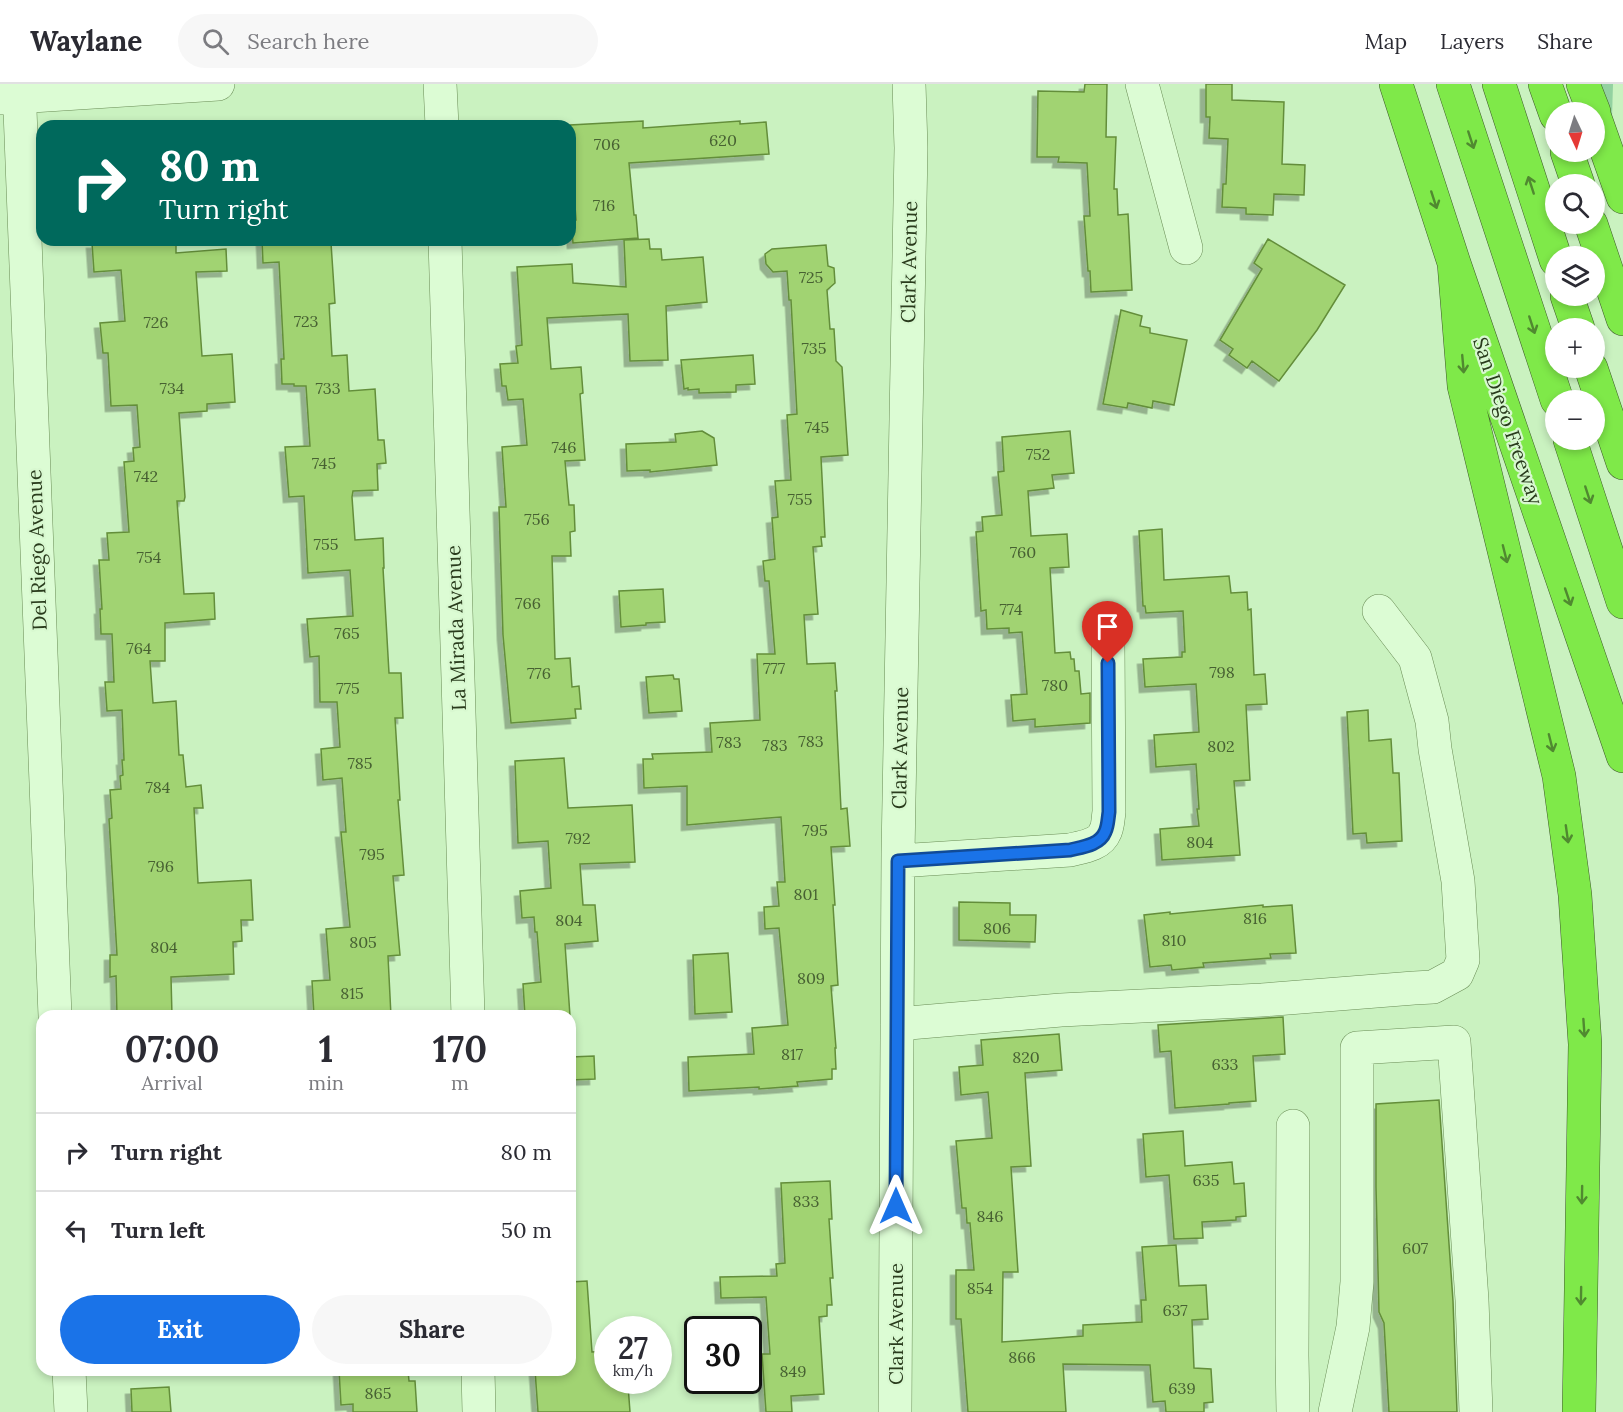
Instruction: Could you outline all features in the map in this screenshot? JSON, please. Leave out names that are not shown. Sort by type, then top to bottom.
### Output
[{"type":"highway","name":"San Diego Freeway","points":[[1396,84],[1454,263],[1623,756]]},
{"type":"highway","points":[[1453,84],[1554,390]]},
{"type":"highway","points":[[1499,84],[1551,246]]},
{"type":"highway","points":[[1545,84],[1551,102]]},
{"type":"highway","points":[[1583,84],[1590,102]]},
{"type":"highway","points":[[1605,145],[1623,197]]},
{"type":"highway","points":[[1594,234],[1623,319]]},
{"type":"highway","points":[[1454,263],[1464,386],[1559,776],[1575,895],[1585,1044],[1579,1412]]},
{"type":"highway","points":[[1594,378],[1623,463]]},
{"type":"highway","points":[[1573,450],[1623,602]]},
{"type":"street","points":[[13,93],[218,84]]},
{"type":"street","points":[[440,84],[442,120]]},
{"type":"street","name":"Clark Avenue","points":[[895,1412],[898,861],[911,148],[909,84]]},
{"type":"street","points":[[1142,84],[1186,248]]},
{"type":"street","name":"Del Riego Avenue","points":[[13,93],[56,1010]]},
{"type":"street","name":"La Mirada Avenue","points":[[445,246],[468,1010]]},
{"type":"street","points":[[897,1024],[1061,1010],[1262,1000],[1433,987],[1457,975],[1463,960],[1458,880],[1432,721],[1415,658],[1378,610]]},
{"type":"street","points":[[898,861],[1070,850],[1101,839],[1105,832],[1109,812],[1108,642]]},
{"type":"street","points":[[1335,1412],[1353,1327],[1357,1282],[1357,1048],[1454,1042],[1472,1300],[1476,1412]]},
{"type":"street","points":[[1293,1126],[1293,1412]]},
{"type":"street","points":[[69,1376],[71,1412]]},
{"type":"street","points":[[478,1376],[479,1412]]},
{"type":"green space","points":[[1600,84],[1613,84],[1612,118]]},
{"type":"building","points":[[1085,84],[1107,84],[1106,137],[1116,137],[1114,189],[1117,189],[1118,215],[1128,214],[1132,290],[1091,292],[1084,216],[1090,216],[1087,163],[1058,162],[1059,157],[1037,157],[1038,91],[1084,92]]},
{"type":"building","points":[[1206,84],[1232,84],[1232,100],[1284,102],[1282,164],[1305,165],[1304,195],[1274,194],[1273,215],[1246,214],[1246,208],[1222,207],[1223,184],[1226,184],[1228,139],[1209,138],[1210,117],[1206,117]]},
{"type":"building","points":[[643,121],[643,128],[740,121],[740,124],[766,122],[769,154],[629,163],[638,238],[576,243],[576,125]]},
{"type":"building","points":[[649,239],[650,249],[661,249],[662,260],[703,257],[707,302],[666,306],[668,360],[630,361],[628,314],[547,318],[551,369],[581,367],[583,393],[580,394],[585,460],[565,461],[569,505],[574,505],[575,531],[570,532],[571,556],[552,556],[555,659],[570,658],[572,687],[579,686],[581,709],[575,709],[576,718],[511,723],[503,635],[499,507],[506,507],[502,447],[527,445],[523,399],[508,400],[506,386],[502,386],[500,364],[518,363],[516,346],[522,345],[517,267],[572,264],[573,283],[626,287],[624,240]]},
{"type":"building","points":[[1268,239],[1345,285],[1317,330],[1279,381],[1252,361],[1247,368],[1229,355],[1233,349],[1220,340],[1262,269],[1254,263]]},
{"type":"building","points":[[826,245],[828,266],[834,268],[835,283],[827,290],[830,329],[834,329],[836,361],[842,367],[848,455],[821,457],[825,537],[821,537],[822,546],[813,547],[818,614],[804,615],[807,664],[835,663],[841,809],[847,808],[850,846],[831,847],[838,985],[831,986],[836,1069],[832,1069],[832,1079],[797,1082],[798,1086],[689,1091],[688,1057],[754,1054],[752,1028],[788,1025],[779,928],[765,929],[764,907],[779,906],[777,882],[785,882],[781,817],[687,825],[687,786],[644,788],[643,759],[653,759],[652,754],[712,752],[710,723],[760,720],[757,654],[775,654],[769,581],[765,581],[763,561],[775,559],[772,518],[778,517],[775,481],[791,480],[787,415],[797,414],[791,300],[789,300],[787,271],[773,272],[766,264],[765,254],[772,249]]},
{"type":"building","points":[[92,246],[176,246],[176,253],[226,249],[227,271],[196,272],[202,356],[232,354],[235,402],[207,404],[207,411],[179,413],[185,497],[184,501],[177,501],[184,594],[214,593],[215,619],[165,623],[165,661],[150,661],[153,703],[176,701],[179,755],[183,755],[186,787],[201,785],[203,808],[194,808],[198,883],[251,880],[253,920],[241,920],[242,941],[233,942],[234,974],[171,977],[172,1010],[117,1010],[116,976],[110,977],[110,955],[117,955],[109,819],[112,818],[110,790],[121,789],[120,776],[123,775],[122,760],[124,760],[122,710],[107,711],[105,682],[114,682],[112,634],[101,634],[99,560],[109,560],[107,533],[129,532],[124,462],[134,461],[133,448],[140,447],[137,405],[111,406],[108,353],[103,353],[100,323],[125,321],[121,270],[94,272]]},
{"type":"building","points":[[262,246],[331,246],[335,303],[329,304],[332,356],[347,355],[349,391],[375,389],[378,440],[384,440],[386,463],[377,464],[378,490],[353,491],[352,497],[355,540],[383,538],[389,673],[401,673],[403,718],[395,718],[404,875],[393,876],[400,955],[388,956],[391,1010],[314,1010],[312,981],[330,980],[326,929],[350,927],[341,832],[346,832],[342,778],[323,780],[321,749],[340,747],[337,702],[320,702],[319,656],[310,657],[307,619],[353,616],[350,570],[308,573],[304,496],[289,497],[285,447],[310,446],[306,386],[282,384],[281,359],[284,359],[279,262],[263,263]]},
{"type":"building","points":[[1121,310],[1142,316],[1140,326],[1150,328],[1150,333],[1187,340],[1174,405],[1153,401],[1152,408],[1128,403],[1127,408],[1103,404]]},
{"type":"building","points":[[753,355],[755,384],[736,385],[736,392],[699,393],[699,389],[684,389],[681,360]]},
{"type":"building","points":[[702,431],[714,438],[717,465],[650,472],[650,470],[627,471],[626,444],[676,442],[675,434]]},
{"type":"building","points":[[1070,431],[1074,473],[1052,475],[1054,488],[1028,491],[1031,536],[1067,534],[1069,567],[1050,568],[1055,653],[1070,652],[1071,659],[1074,659],[1075,671],[1079,671],[1081,694],[1090,693],[1090,723],[1035,727],[1035,719],[1013,721],[1011,695],[1027,694],[1022,632],[1009,633],[1009,628],[987,629],[986,610],[981,611],[976,532],[983,531],[982,517],[1002,515],[998,472],[1004,471],[1002,437]]},
{"type":"building","points":[[1162,529],[1164,580],[1229,576],[1231,593],[1247,592],[1248,610],[1251,609],[1254,675],[1265,674],[1267,704],[1246,705],[1250,780],[1234,781],[1240,855],[1162,860],[1160,829],[1199,826],[1197,809],[1199,809],[1196,764],[1156,767],[1154,735],[1199,732],[1196,684],[1145,687],[1143,659],[1182,657],[1182,652],[1185,652],[1183,611],[1146,613],[1145,606],[1143,606],[1139,531]]},
{"type":"building","points":[[663,589],[665,622],[621,627],[619,591]]},
{"type":"building","points":[[673,675],[674,679],[679,679],[682,711],[649,713],[646,677]]},
{"type":"building","points":[[1368,710],[1369,741],[1391,739],[1393,773],[1399,773],[1402,841],[1367,843],[1366,833],[1353,834],[1347,712]]},
{"type":"building","points":[[564,758],[568,808],[632,805],[635,862],[580,864],[583,905],[595,905],[598,941],[565,944],[570,1010],[525,1010],[523,984],[541,982],[534,917],[522,918],[520,891],[551,888],[548,841],[518,843],[515,761]]},
{"type":"building","points":[[959,902],[1010,903],[1010,915],[1036,915],[1035,942],[959,940]]},
{"type":"building","points":[[1263,905],[1263,907],[1292,905],[1296,953],[1270,954],[1271,958],[1203,963],[1204,967],[1172,970],[1171,965],[1150,967],[1144,915]]},
{"type":"building","points":[[728,953],[732,1012],[695,1014],[693,955]]},
{"type":"building","points":[[1283,1017],[1285,1054],[1253,1056],[1256,1101],[1175,1108],[1171,1051],[1160,1052],[1158,1025]]},
{"type":"building","points":[[1059,1034],[1062,1070],[1025,1073],[1031,1166],[1011,1167],[1018,1272],[1003,1272],[1002,1342],[1083,1336],[1083,1325],[1142,1322],[1141,1300],[1146,1300],[1142,1247],[1176,1245],[1179,1286],[1206,1285],[1208,1319],[1192,1320],[1194,1368],[1211,1369],[1213,1402],[1204,1403],[1204,1412],[1166,1412],[1165,1401],[1153,1402],[1150,1365],[1063,1364],[1066,1412],[968,1412],[961,1319],[956,1319],[956,1270],[974,1270],[970,1223],[967,1223],[966,1208],[962,1208],[956,1141],[992,1138],[988,1092],[961,1095],[959,1067],[983,1065],[981,1040]]},
{"type":"building","points":[[594,1056],[595,1079],[576,1080],[576,1057]]},
{"type":"building","points":[[1439,1100],[1453,1301],[1457,1412],[1389,1412],[1384,1323],[1379,1312],[1376,1104]]},
{"type":"building","points":[[1183,1131],[1185,1166],[1232,1162],[1234,1184],[1244,1183],[1246,1216],[1236,1217],[1236,1220],[1202,1222],[1203,1238],[1174,1239],[1169,1175],[1146,1177],[1143,1134]]},
{"type":"building","points":[[830,1181],[832,1305],[827,1305],[827,1316],[819,1317],[824,1394],[791,1396],[792,1412],[766,1412],[762,1354],[770,1354],[766,1297],[721,1298],[720,1277],[777,1276],[776,1264],[785,1263],[781,1183]]},
{"type":"building","points":[[587,1281],[592,1352],[594,1352],[594,1394],[629,1394],[630,1412],[538,1412],[535,1376],[576,1376],[576,1282]]},
{"type":"building","points":[[339,1376],[409,1376],[409,1381],[415,1381],[417,1412],[353,1412],[353,1404],[341,1405]]},
{"type":"building","points":[[169,1387],[171,1412],[132,1412],[131,1389]]},
{"type":"route","points":[[896,1206],[898,861],[1070,850],[1101,839],[1105,832],[1109,812],[1108,663]]}]
